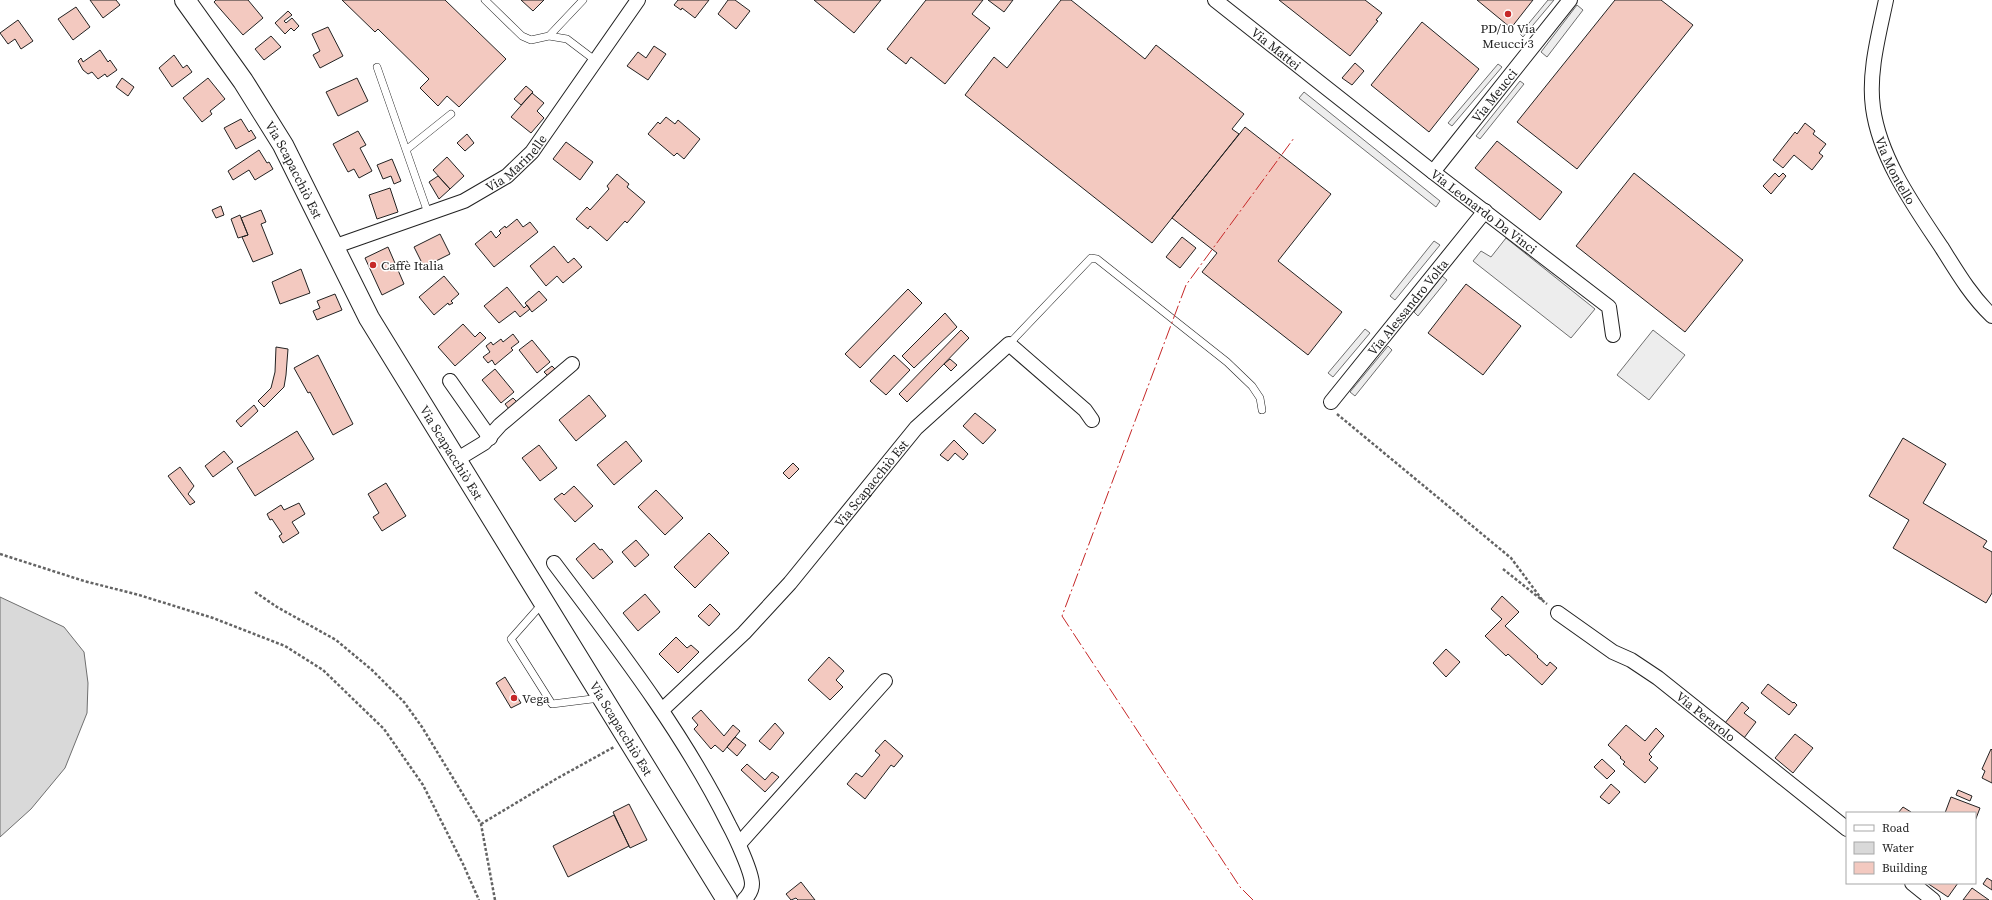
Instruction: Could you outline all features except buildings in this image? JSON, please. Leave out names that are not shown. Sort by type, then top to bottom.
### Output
[{"type":"main road","name":"Via Scapacchiò Est","points":[[185,0],[243,81],[283,145],[369,318],[727,900]]},
{"type":"street","name":"Via Marinelle","points":[[333,247],[464,200],[507,176],[532,152],[638,0]]},
{"type":"street","name":"Via Mattei","points":[[1215,0],[1338,97]]},
{"type":"street","name":"Via Meucci","points":[[1433,172],[1570,0]]},
{"type":"street","name":"Via Montello","points":[[1886,0],[1873,79],[1873,108],[1881,137],[1896,174],[1920,214],[1966,286],[1992,316]]},
{"type":"street","name":"Via Leonardo Da Vinci","points":[[1338,97],[1609,307],[1613,335]]},
{"type":"street","name":"Via Alessandro Volta","points":[[1330,402],[1485,211]]},
{"type":"street","points":[[1009,344],[1085,410],[1092,420]]},
{"type":"street","name":"Via Scapacchiò Est","points":[[662,710],[744,632],[790,583],[916,428],[1009,344]]},
{"type":"street","points":[[456,460],[490,438],[500,425],[572,364]]},
{"type":"street","points":[[450,381],[490,438]]},
{"type":"street","points":[[554,562],[662,710],[708,781],[739,844],[752,884],[750,893],[744,900]]},
{"type":"street","name":"Via Perarolo","points":[[1558,613],[1613,652],[1630,660],[1658,678],[1846,828]]},
{"type":"street","points":[[739,844],[884,681]]},
{"type":"street","points":[[1913,884],[1934,900]]},
{"type":"lane","points":[[485,0],[522,36],[531,40],[549,36],[567,40],[596,61]]},
{"type":"lane","points":[[549,36],[583,0]]},
{"type":"lane","points":[[377,67],[428,213]]},
{"type":"lane","points":[[406,150],[451,114]]},
{"type":"lane","points":[[1009,344],[1077,271],[1091,258],[1098,259],[1227,362],[1252,386],[1260,398],[1262,410]]},
{"type":"lane","points":[[543,602],[512,638],[552,704],[603,698]]},
{"type":"path","points":[[1330,402],[1334,412],[1511,558],[1543,601]]},
{"type":"path","points":[[0,554],[84,581],[139,595],[220,620],[285,646],[323,670],[384,729],[423,785],[463,864],[479,900]]},
{"type":"path","points":[[1503,569],[1558,613]]},
{"type":"path","points":[[254,592],[277,607],[336,640],[372,670],[404,702],[422,727],[481,824],[495,900]]},
{"type":"path","points":[[481,824],[556,779],[628,739]]},
{"type":"shaded area","points":[[1548,0],[1554,0],[1523,37],[1520,34]]},
{"type":"shaded area","points":[[1577,5],[1583,10],[1547,57],[1541,52]]},
{"type":"shaded area","points":[[1498,64],[1502,67],[1452,126],[1448,123]]},
{"type":"shaded area","points":[[1520,81],[1524,84],[1480,139],[1476,136]]},
{"type":"shaded area","points":[[1304,92],[1440,201],[1436,207],[1299,98]]},
{"type":"shaded area","points":[[1506,238],[1595,309],[1571,338],[1473,261],[1481,251],[1491,257]]},
{"type":"shaded area","points":[[1434,241],[1440,245],[1395,300],[1390,296]]},
{"type":"shaded area","points":[[1442,276],[1447,280],[1418,316],[1414,312]]},
{"type":"shaded area","points":[[1365,329],[1370,333],[1333,377],[1328,373]]},
{"type":"shaded area","points":[[1653,330],[1685,355],[1649,400],[1617,375]]},
{"type":"shaded area","points":[[1388,346],[1392,350],[1355,396],[1350,392]]},
{"type":"water","points":[[0,597],[64,627],[84,652],[88,683],[87,713],[65,768],[31,809],[0,837]]},
{"type":"power","points":[[1253,900],[1240,887],[1062,616],[1186,285],[1294,138]]},
{"type":"place","name":"PD/10 Via Meucci 3","points":[[1508,14]]},
{"type":"place","name":"Caffè Italia","points":[[373,265]]},
{"type":"place","name":"Vega","points":[[514,698]]}]
